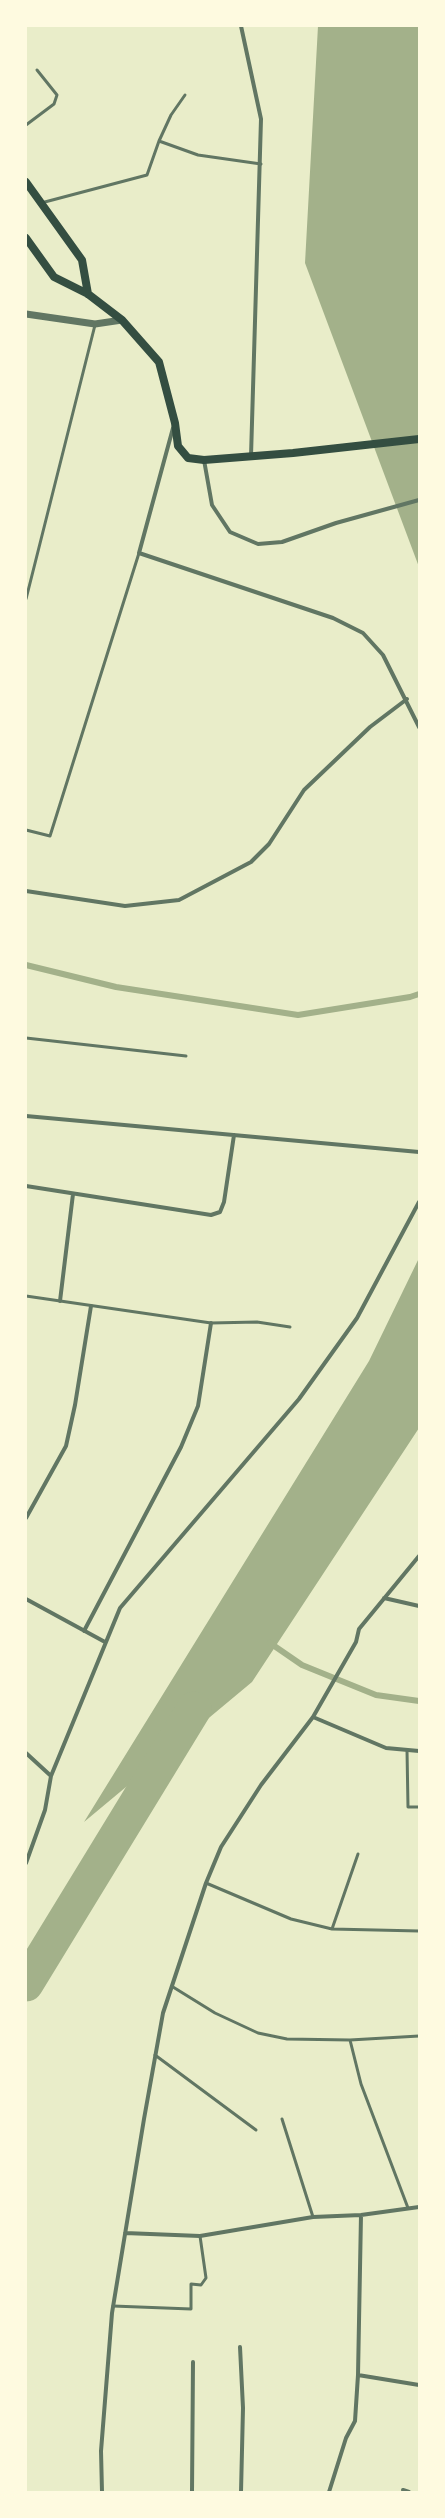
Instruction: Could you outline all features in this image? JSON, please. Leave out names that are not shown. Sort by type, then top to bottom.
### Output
[{"type":"main road","points":[[26,182],[82,260],[88,294]]},
{"type":"main road","points":[[26,238],[54,276],[88,294],[122,320],[159,362],[175,423],[178,446],[188,458],[204,460],[293,453],[419,439]]},
{"type":"street","points":[[241,26],[261,120],[261,164],[251,456]]},
{"type":"street","points":[[26,314],[95,324],[122,320]]},
{"type":"street","points":[[175,423],[139,553],[333,618],[364,633],[383,655],[407,699],[419,727]]},
{"type":"street","points":[[204,460],[212,506],[230,532],[258,544],[276,543],[336,523],[419,500]]},
{"type":"street","points":[[26,891],[125,906],[179,900],[251,862],[269,844],[304,790],[370,727],[407,699]]},
{"type":"street","points":[[26,1116],[419,1152]]},
{"type":"street","points":[[26,1186],[211,1215],[220,1212],[224,1202],[234,1135]]},
{"type":"street","points":[[60,1301],[73,1194]]},
{"type":"street","points":[[26,1864],[45,1810],[51,1776],[120,1608],[304,1393],[357,1318],[419,1202]]},
{"type":"street","points":[[26,1518],[66,1446],[75,1404],[91,1306]]},
{"type":"street","points":[[84,1631],[180,1447],[198,1406],[211,1323]]},
{"type":"street","points":[[102,2492],[101,2451],[113,2306],[125,2233],[163,2012],[173,1988],[206,1883],[221,1847],[261,1785],[313,1718],[327,1690],[356,1642],[359,1629],[419,1556]]},
{"type":"street","points":[[384,1598],[419,1606]]},
{"type":"street","points":[[26,1599],[105,1642]]},
{"type":"street","points":[[313,1718],[386,1748],[419,1750]]},
{"type":"street","points":[[26,1753],[51,1776]]},
{"type":"street","points":[[125,2233],[200,2236],[313,2217],[361,2214],[419,2207]]},
{"type":"street","points":[[329,2492],[346,2438],[355,2421],[358,2375],[361,2214]]},
{"type":"street","points":[[240,2347],[243,2408],[240,2492]]},
{"type":"street","points":[[192,2362],[192,2492]]},
{"type":"street","points":[[358,2375],[419,2385]]},
{"type":"street","points":[[403,2490],[409,2492]]},
{"type":"lane","points":[[26,125],[54,104],[57,95],[37,70]]},
{"type":"lane","points":[[41,203],[147,175],[170,115],[185,95]]},
{"type":"lane","points":[[159,141],[198,155],[261,164]]},
{"type":"lane","points":[[26,599],[95,324]]},
{"type":"lane","points":[[26,830],[50,836],[139,553]]},
{"type":"lane","points":[[26,1038],[186,1056]]},
{"type":"lane","points":[[26,1296],[211,1323],[257,1322],[290,1327]]},
{"type":"lane","points":[[407,1750],[408,1806],[419,1806]]},
{"type":"lane","points":[[332,1929],[358,1854]]},
{"type":"lane","points":[[206,1883],[290,1918],[332,1929],[419,1931]]},
{"type":"lane","points":[[173,1988],[215,2013],[258,2032],[287,2039],[350,2040],[419,2036]]},
{"type":"lane","points":[[350,2040],[361,2085],[408,2208]]},
{"type":"lane","points":[[156,2055],[256,2130]]},
{"type":"lane","points":[[282,2119],[313,2217]]},
{"type":"lane","points":[[113,2306],[191,2309],[191,2284],[201,2285],[206,2278],[200,2236]]},
{"type":"shaded area","points":[[318,26],[418,26],[419,567],[305,263]]},
{"type":"shaded area","points":[[419,1258],[419,1428],[252,1682],[84,1822],[369,1361]]},
{"type":"waterway","points":[[26,965],[116,987],[298,1015],[410,997],[419,994]]},
{"type":"waterway","points":[[270,1643],[302,1665],[376,1695],[419,1701]]},
{"type":"waterway","points":[[26,1984],[194,1709]]}]
